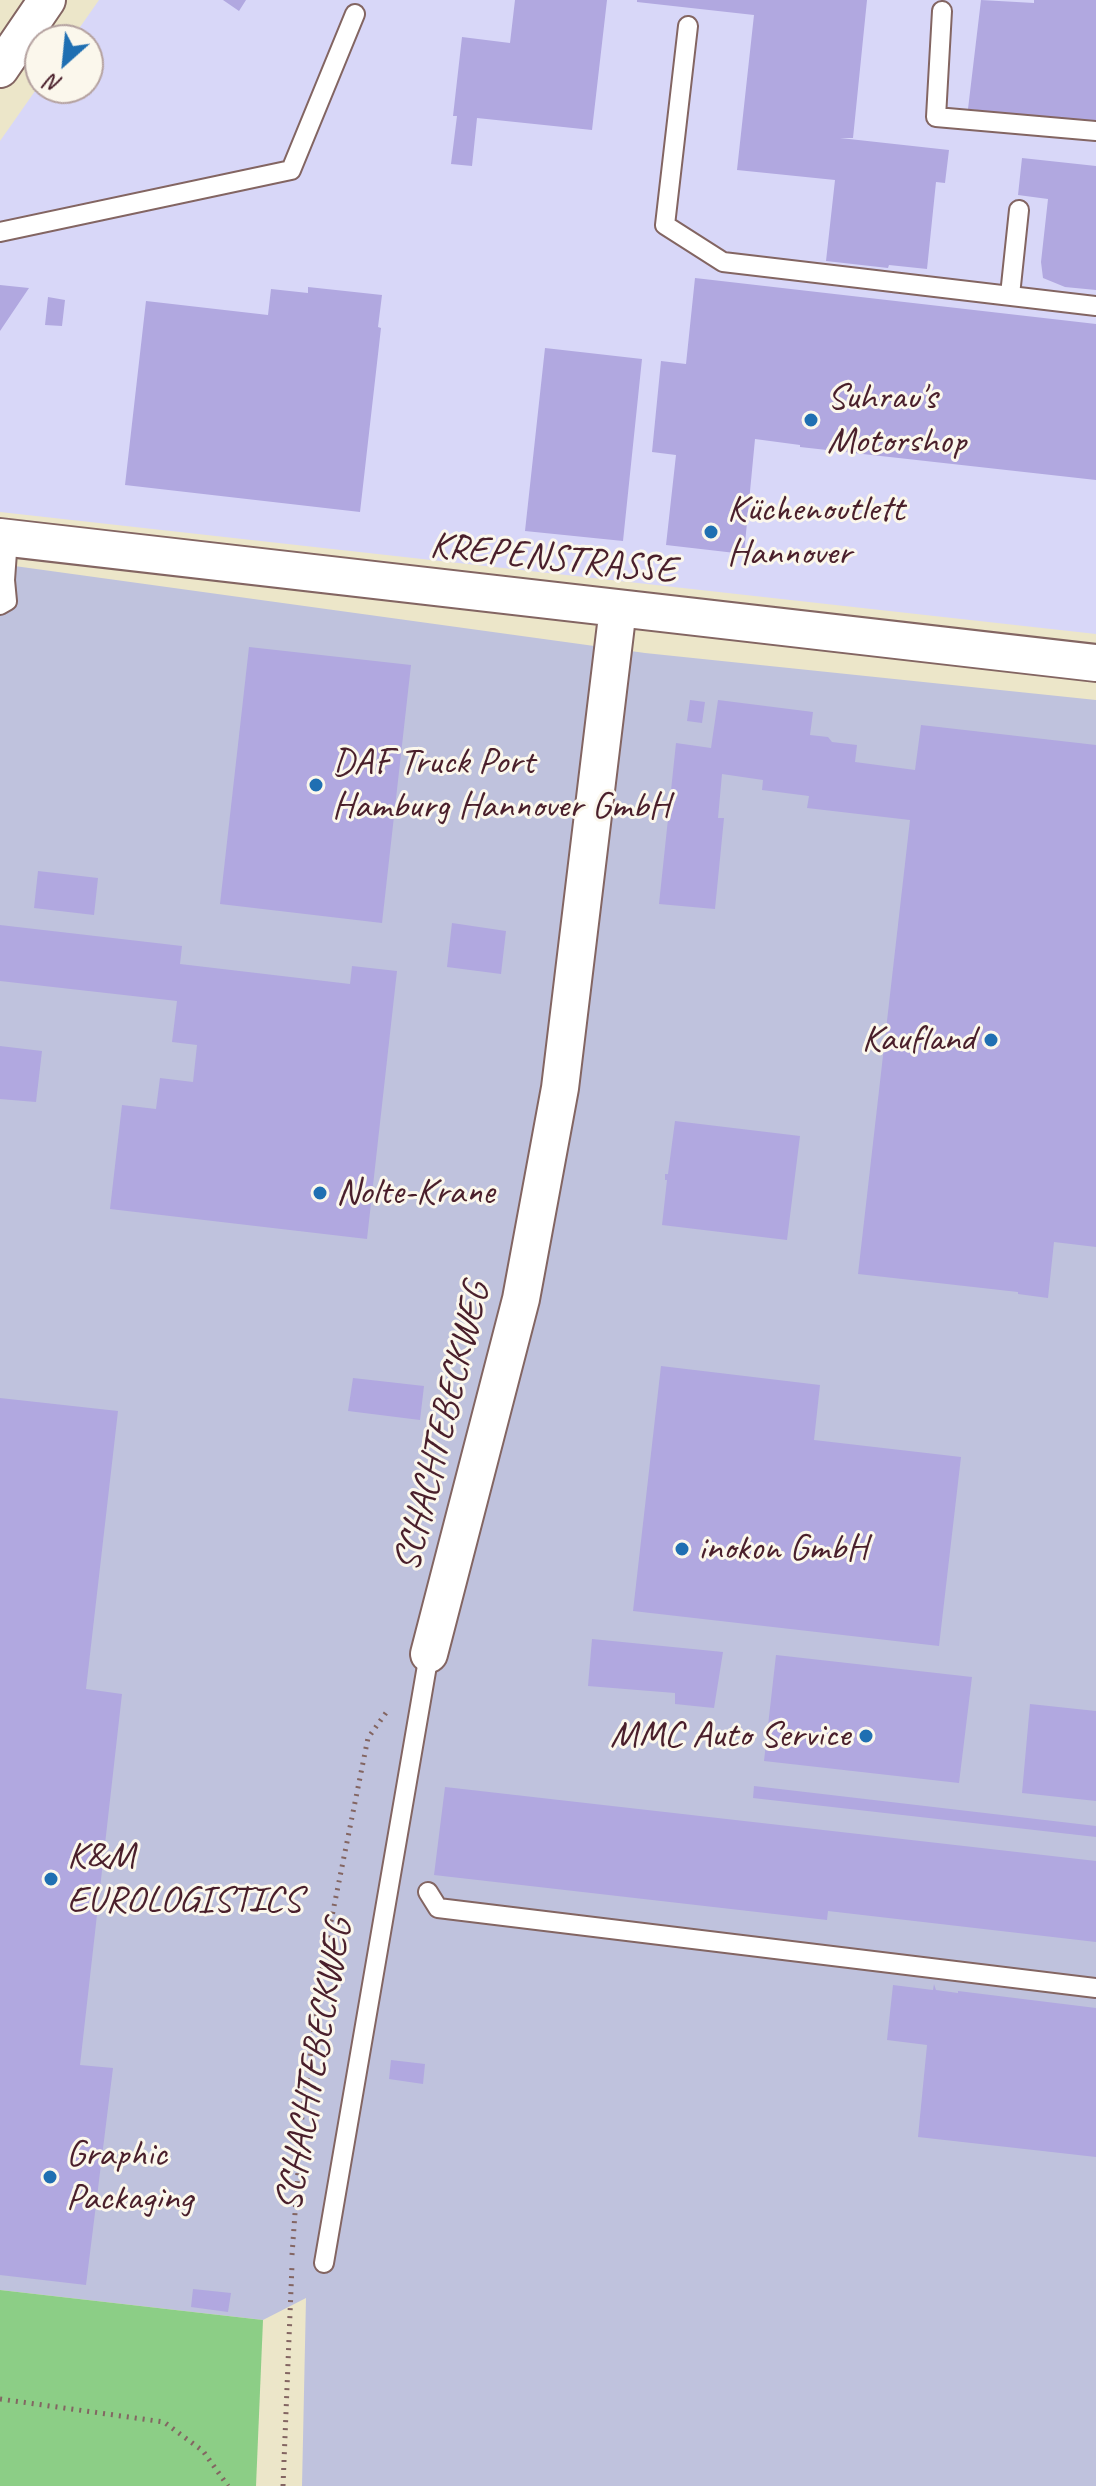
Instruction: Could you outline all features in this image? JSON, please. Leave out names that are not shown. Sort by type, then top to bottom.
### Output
[{"type":"street","points":[[0,69],[47,0]]},
{"type":"street","name":"KREPENSTRASSE","points":[[4,538],[1096,663]]},
{"type":"street","name":"SCHACHTEBECKWEG","points":[[429,1654],[521,1299],[560,1088],[618,608]]},
{"type":"lane","points":[[942,11],[936,117],[1096,131]]},
{"type":"lane","points":[[0,232],[291,170],[355,14]]},
{"type":"lane","points":[[688,26],[665,225],[723,262],[1096,306]]},
{"type":"lane","points":[[1010,295],[1019,210]]},
{"type":"lane","points":[[0,605],[7,601],[4,538]]},
{"type":"lane","name":"SCHACHTEBECKWEG","points":[[324,2263],[429,1654]]},
{"type":"lane","points":[[428,1892],[438,1908],[1096,1988]]},
{"type":"path","points":[[283,2486],[294,2207],[302,2116],[324,1956],[368,1738],[394,1702]]},
{"type":"path","points":[[0,2399],[164,2422],[203,2451],[228,2486]]},
{"type":"shaded area","points":[[99,0],[1096,0],[1096,634],[0,512],[0,141],[26,104],[104,104],[104,24],[82,24]]},
{"type":"shaded area","points":[[0,564],[645,653],[1096,700],[1096,2486],[302,2486],[306,2298],[263,2320],[0,2290]]},
{"type":"green space","points":[[0,2290],[263,2320],[256,2486],[0,2486]]},
{"type":"building","points":[[223,0],[246,0],[239,11]]},
{"type":"building","points":[[515,0],[607,0],[592,130],[477,118],[472,166],[451,164],[462,37],[510,43]]},
{"type":"building","points":[[637,0],[867,0],[853,138],[840,138],[949,150],[945,183],[936,182],[927,269],[826,261],[835,180],[737,170],[754,15]]},
{"type":"building","points":[[981,0],[1034,3],[1034,0],[1096,0],[1096,123],[968,109]]},
{"type":"building","points":[[1022,158],[1096,166],[1096,290],[1065,287],[1043,278],[1041,262],[1048,199],[1018,195]]},
{"type":"building","points":[[695,278],[1096,324],[1096,480],[800,447],[755,439],[744,554],[666,545],[676,455],[652,452],[661,361],[686,364]]},
{"type":"building","points":[[0,285],[29,288],[0,331]]},
{"type":"building","points":[[308,287],[382,295],[360,512],[125,485],[146,301],[268,315],[271,289],[308,293]]},
{"type":"building","points":[[48,297],[65,300],[62,326],[45,325]]},
{"type":"building","points":[[545,348],[642,359],[623,541],[525,531]]},
{"type":"building","name":"DAF Truck Port Hamburg Hannover GmbH","points":[[249,647],[411,665],[382,923],[220,904]]},
{"type":"building","points":[[690,700],[705,702],[702,723],[687,721]]},
{"type":"building","name":"Kaufland","points":[[718,700],[813,712],[810,735],[857,745],[855,762],[915,770],[921,725],[1096,745],[1096,1247],[1054,1242],[1048,1298],[858,1274],[910,820],[807,808],[809,796],[762,790],[763,780],[722,774],[718,818],[724,818],[715,909],[659,904],[676,743],[711,748]]},
{"type":"building","points":[[38,871],[98,878],[94,915],[34,908]]},
{"type":"building","points":[[452,923],[506,931],[501,974],[447,967]]},
{"type":"building","points":[[0,925],[182,946],[180,964],[350,984],[352,966],[397,971],[367,1239],[110,1209],[122,1105],[156,1109],[160,1078],[193,1082],[197,1045],[172,1042],[177,1001],[0,981]]},
{"type":"building","points":[[0,1046],[42,1051],[36,1102],[0,1099]]},
{"type":"building","points":[[675,1121],[800,1136],[787,1240],[662,1225],[665,1174],[668,1174]]},
{"type":"building","points":[[661,1366],[820,1385],[814,1440],[961,1457],[939,1646],[633,1611]]},
{"type":"building","points":[[353,1378],[424,1386],[420,1420],[348,1411]]},
{"type":"building","name":"K&M EUROLOGISTICS","points":[[0,1398],[118,1411],[86,1689],[122,1694],[80,2065],[113,2068],[86,2285],[0,2275]]},
{"type":"building","points":[[592,1639],[723,1652],[714,1708],[675,1704],[675,1693],[588,1686]]},
{"type":"building","name":"MMC Auto Service","points":[[776,1655],[972,1677],[959,1783],[764,1761]]},
{"type":"building","points":[[1030,1704],[1096,1711],[1096,1801],[1022,1793]]},
{"type":"building","points":[[754,1786],[1096,1826],[1096,1837],[753,1798]]},
{"type":"building","points":[[445,1787],[1096,1861],[1096,1942],[828,1911],[827,1920],[434,1875]]},
{"type":"building","points":[[934,1984],[936,1990],[1096,2008],[1096,2157],[918,2137],[927,2045],[887,2040],[893,1985],[933,1990]]},
{"type":"building","points":[[391,2060],[425,2064],[423,2084],[389,2079]]},
{"type":"building","points":[[193,2289],[231,2293],[228,2312],[191,2307]]},
{"type":"place","name":"Suhrau's Motorshop","points":[[811,420]]},
{"type":"place","name":"Küchenoutlett Hannover","points":[[711,532]]},
{"type":"place","name":"DAF Truck Port Hamburg Hannover GmbH","points":[[316,785]]},
{"type":"place","name":"Kaufland","points":[[991,1040]]},
{"type":"place","name":"Nolte-Krane","points":[[320,1193]]},
{"type":"place","name":"inokon GmbH","points":[[682,1549]]},
{"type":"place","name":"MMC Auto Service","points":[[866,1736]]},
{"type":"place","name":"K&M EUROLOGISTICS","points":[[51,1879]]},
{"type":"place","name":"Graphic Packaging","points":[[50,2177]]}]
